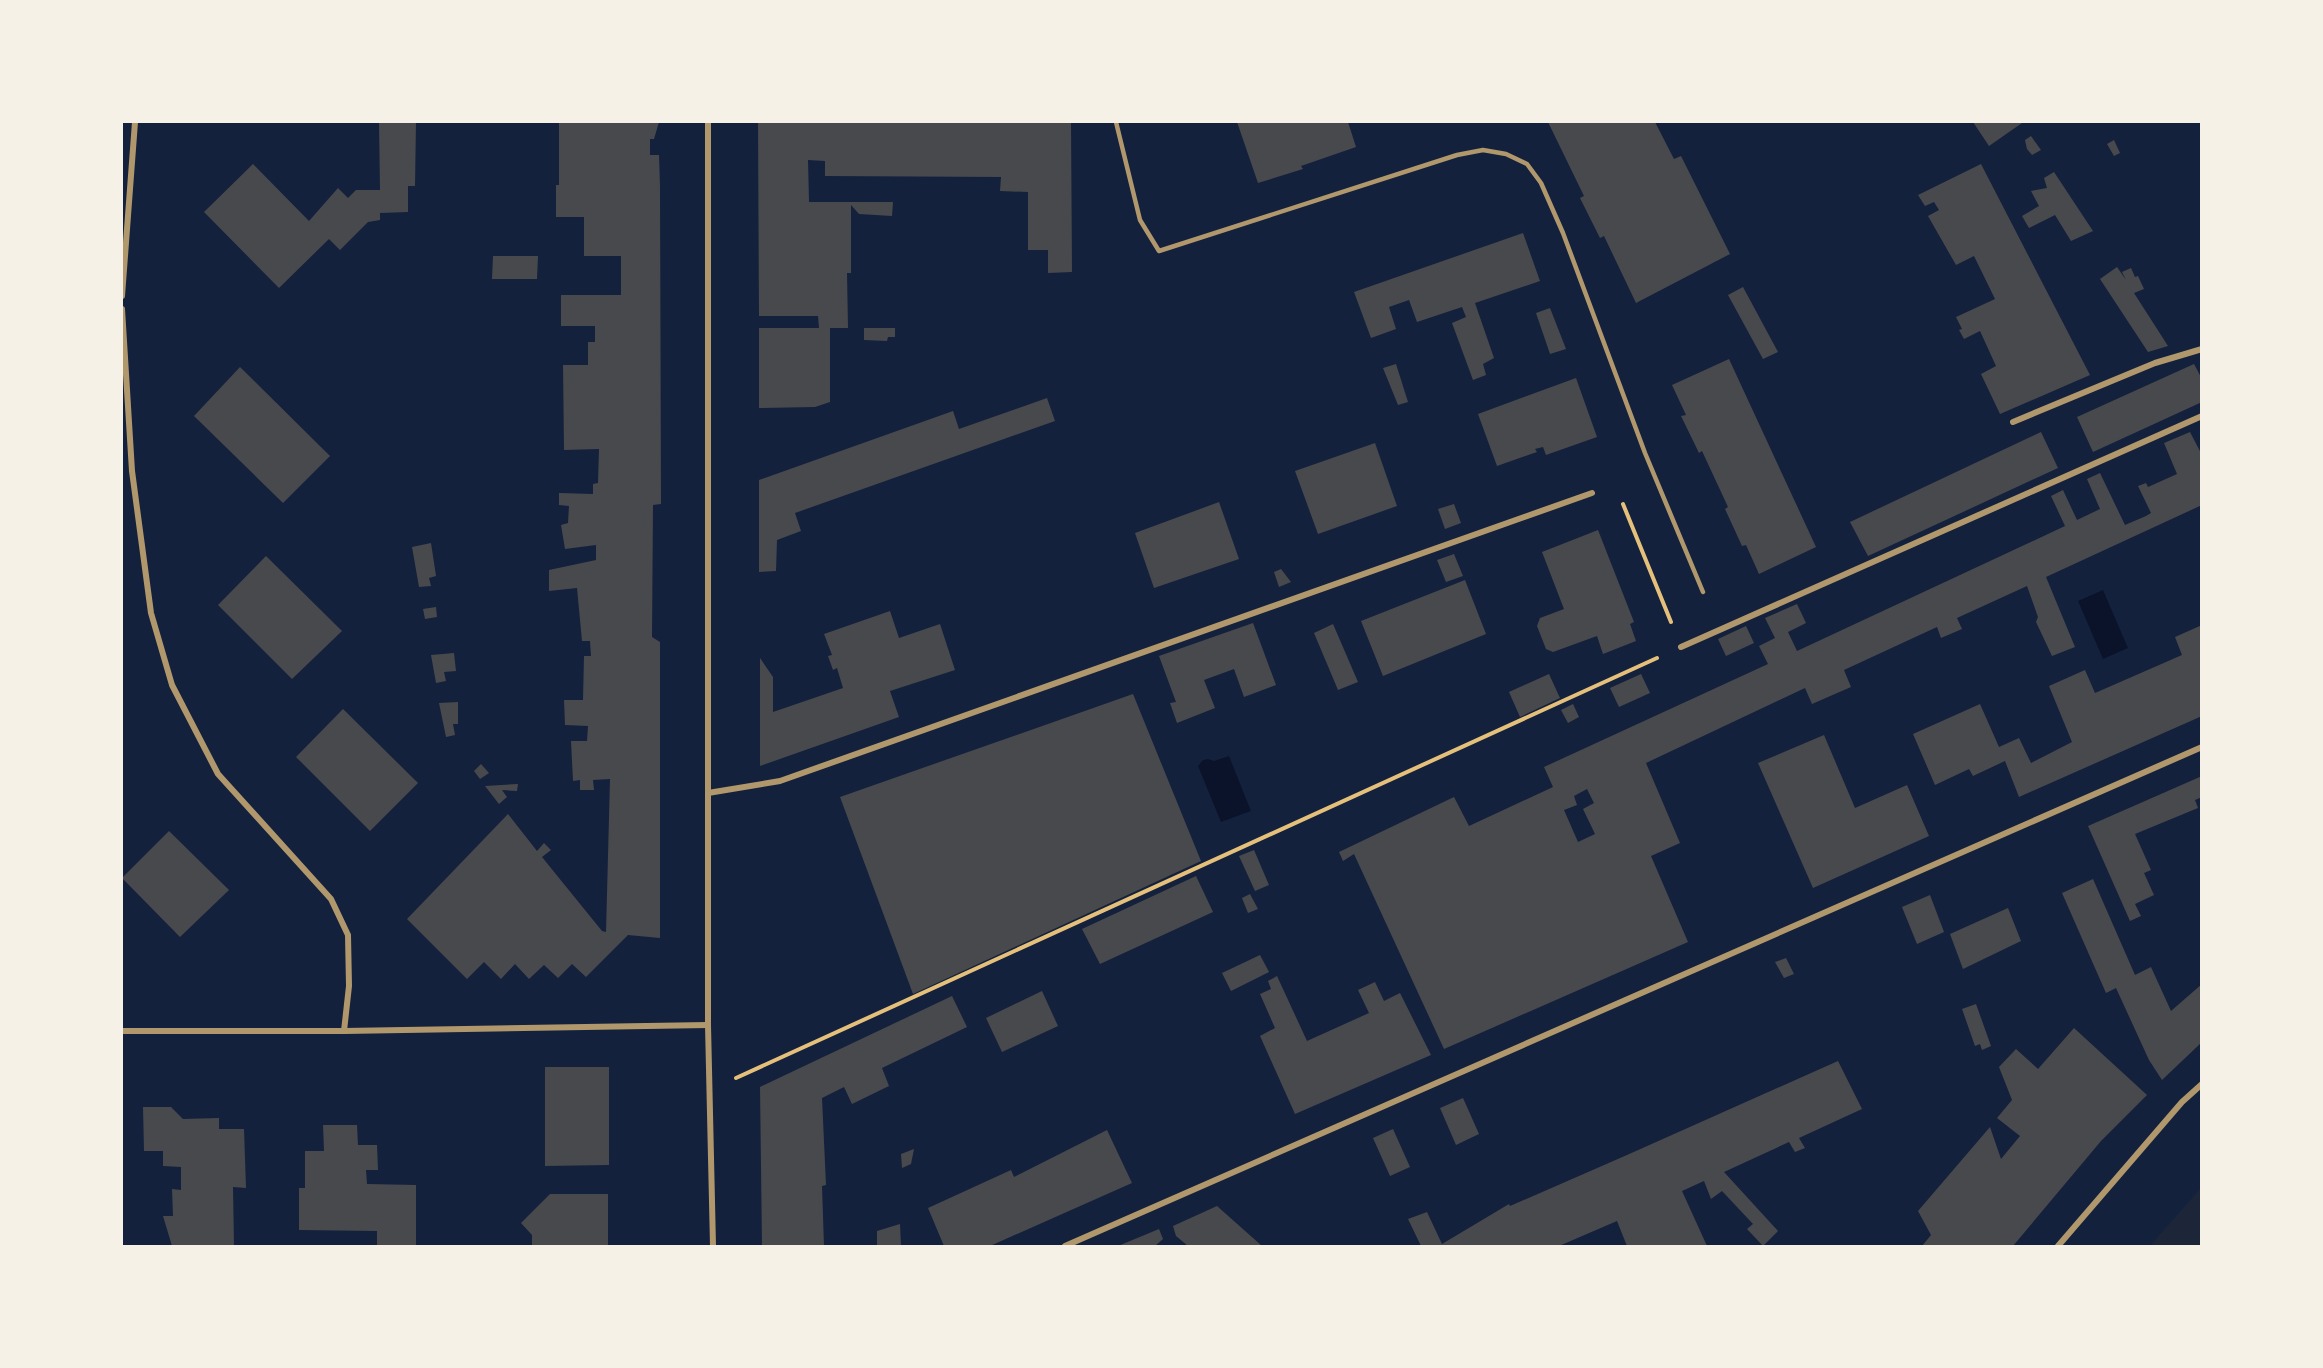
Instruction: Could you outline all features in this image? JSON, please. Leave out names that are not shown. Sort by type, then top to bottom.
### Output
[{"type":"street","points":[[122,296],[135,122]]},
{"type":"street","points":[[708,122],[708,1025],[712,1246]]},
{"type":"street","points":[[122,309],[132,471],[150,602],[172,685],[218,774],[331,899],[348,935],[349,986],[344,1031]]},
{"type":"street","points":[[2013,422],[2155,363],[2202,349]]},
{"type":"street","points":[[1681,647],[2202,416]]},
{"type":"street","points":[[708,793],[780,781],[1592,493]]},
{"type":"street","points":[[1065,1246],[2202,747]]},
{"type":"street","points":[[122,1031],[344,1031],[708,1025]]},
{"type":"street","points":[[2058,1246],[2182,1102],[2202,1084]]},
{"type":"lane","points":[[1116,122],[1140,220],[1159,250],[1457,155],[1483,150],[1506,154],[1527,164],[1541,183],[1563,233],[1645,453],[1703,592]]},
{"type":"path","points":[[710,1090],[1681,647],[1623,504]]},
{"type":"shaded area","points":[[2103,590],[2128,648],[2103,659],[2078,601]]},
{"type":"shaded area","points":[[1229,756],[1251,811],[1221,822],[1198,766],[1203,760],[1214,761]]},
{"type":"shaded area","points":[[2201,1187],[2201,1246],[2150,1246],[2200,1189]]},
{"type":"building","points":[[379,122],[416,122],[415,186],[408,186],[408,212],[380,213],[380,220],[368,222],[340,250],[329,239],[279,288],[204,212],[253,164],[309,221],[338,188],[348,198],[356,190],[380,190]]},
{"type":"building","points":[[559,122],[659,122],[654,139],[650,139],[650,155],[659,155],[660,185],[661,504],[653,505],[652,637],[660,642],[660,938],[628,935],[586,977],[572,964],[558,978],[544,965],[529,979],[515,964],[501,979],[484,962],[467,979],[407,919],[508,814],[537,851],[544,843],[551,850],[542,857],[602,931],[606,932],[610,779],[593,780],[594,790],[580,790],[580,780],[573,781],[571,741],[587,741],[588,726],[565,725],[564,700],[583,700],[584,656],[591,656],[590,641],[582,641],[577,588],[549,591],[549,570],[596,560],[596,545],[565,549],[561,525],[568,523],[569,506],[559,505],[559,493],[593,494],[593,484],[598,483],[599,449],[564,450],[563,365],[588,365],[588,342],[595,342],[595,326],[561,326],[561,295],[621,295],[621,256],[584,256],[584,217],[556,217],[556,185],[559,185]]},
{"type":"building","points":[[758,122],[1071,122],[1072,272],[1048,273],[1048,250],[1028,250],[1028,192],[1000,191],[1001,177],[825,176],[825,161],[808,160],[809,202],[893,202],[892,216],[859,214],[851,205],[851,273],[847,273],[848,328],[830,328],[830,402],[815,407],[759,408],[759,328],[819,328],[818,316],[759,316]]},
{"type":"building","points":[[1237,122],[1348,122],[1356,147],[1301,166],[1303,169],[1258,183]]},
{"type":"building","points":[[1548,122],[1655,122],[1674,159],[1681,156],[1730,254],[1636,303],[1604,236],[1600,238],[1580,198],[1584,196]]},
{"type":"building","points":[[1973,122],[2022,122],[2022,123],[1989,146]]},
{"type":"building","points":[[2031,136],[2041,150],[2032,155],[2027,149],[2025,140]]},
{"type":"building","points":[[2114,140],[2120,153],[2114,156],[2107,144]]},
{"type":"building","points":[[1981,164],[2090,375],[2000,414],[1981,374],[1996,366],[1980,331],[1964,339],[1956,317],[1995,299],[1974,256],[1956,265],[1928,216],[1939,210],[1934,202],[1925,206],[1918,195]]},
{"type":"building","points":[[2054,172],[2093,231],[2071,241],[2055,215],[2029,228],[2022,216],[2039,206],[2031,191],[2047,188],[2044,178]]},
{"type":"building","points":[[1523,233],[1540,281],[1475,303],[1494,358],[1483,364],[1486,375],[1473,380],[1452,323],[1466,317],[1462,307],[1417,322],[1409,300],[1389,307],[1396,329],[1371,338],[1354,292]]},
{"type":"building","points":[[493,256],[538,256],[537,279],[492,279]]},
{"type":"building","points":[[2117,267],[2126,280],[2122,272],[2131,268],[2135,277],[2138,276],[2144,289],[2134,293],[2168,346],[2148,352],[2100,279]]},
{"type":"building","points":[[1743,287],[1778,352],[1763,359],[1728,295]]},
{"type":"building","points":[[1550,308],[1566,349],[1550,354],[1536,313]]},
{"type":"building","points":[[864,328],[895,328],[895,337],[888,337],[887,341],[864,340]]},
{"type":"building","points":[[1729,359],[1816,547],[1759,574],[1746,545],[1742,546],[1725,509],[1728,507],[1702,451],[1699,453],[1681,416],[1686,415],[1672,385]]},
{"type":"building","points":[[1396,364],[1408,402],[1398,405],[1383,368]]},
{"type":"building","points":[[2194,364],[2202,379],[2202,402],[2093,452],[2077,417]]},
{"type":"building","points":[[240,367],[330,456],[283,503],[194,416]]},
{"type":"building","points":[[1576,378],[1597,437],[1546,455],[1543,447],[1535,449],[1537,452],[1497,466],[1478,414]]},
{"type":"building","points":[[1047,398],[1055,421],[795,513],[801,531],[777,540],[776,571],[759,572],[759,480],[953,411],[959,429]]},
{"type":"building","points":[[2041,432],[2058,468],[1868,556],[1850,522]]},
{"type":"building","points":[[2190,432],[2202,455],[2202,505],[2046,577],[2075,647],[2052,656],[2036,622],[2038,617],[2027,586],[1957,618],[1962,629],[1941,638],[1937,627],[1844,670],[1851,687],[1812,704],[1805,688],[1646,763],[1680,843],[1651,856],[1688,942],[1444,1049],[1354,854],[1343,861],[1339,852],[1454,797],[1469,826],[1553,787],[1544,767],[1768,664],[1759,646],[1775,638],[1765,618],[1797,604],[1806,623],[1788,632],[1797,651],[2065,526],[2051,496],[2063,490],[2077,520],[2100,509],[2087,479],[2100,473],[2125,525],[2146,516],[2151,513],[2138,486],[2146,483],[2148,487],[2177,474],[2164,443]],"holes":[[[1587,789],[1594,803],[1583,809],[1595,834],[1578,842],[1564,810],[1577,805],[1574,796]]]},
{"type":"building","points":[[1375,443],[1397,506],[1318,534],[1295,471]]},
{"type":"building","points":[[1219,502],[1239,559],[1154,588],[1135,533]]},
{"type":"building","points":[[1454,504],[1461,523],[1445,529],[1438,509]]},
{"type":"building","points":[[1598,530],[1634,622],[1630,624],[1636,641],[1603,654],[1597,636],[1553,652],[1546,649],[1537,626],[1540,618],[1564,609],[1542,552]]},
{"type":"building","points":[[431,543],[436,576],[429,578],[431,586],[419,587],[412,547]]},
{"type":"building","points":[[1454,554],[1463,576],[1446,582],[1437,560]]},
{"type":"building","points":[[266,556],[342,631],[292,679],[218,605]]},
{"type":"building","points":[[1281,569],[1291,582],[1279,587],[1274,572]]},
{"type":"building","points":[[1465,580],[1486,634],[1383,676],[1361,621]]},
{"type":"building","points":[[436,607],[437,617],[425,619],[423,609]]},
{"type":"building","points":[[890,611],[899,638],[940,624],[955,670],[890,691],[899,717],[760,766],[760,658],[773,677],[773,712],[843,688],[837,668],[833,670],[828,656],[832,655],[824,634]]},
{"type":"building","points":[[1253,623],[1276,685],[1244,697],[1234,669],[1204,680],[1215,708],[1177,723],[1170,703],[1176,702],[1159,656]]},
{"type":"building","points":[[1333,624],[1358,682],[1338,690],[1314,633]]},
{"type":"building","points":[[2202,625],[2202,716],[2019,797],[2005,761],[1973,776],[1969,769],[1935,785],[1913,734],[1980,704],[1999,747],[2019,738],[2031,763],[2072,742],[2049,686],[2085,670],[2095,693],[2182,655],[2175,637]]},
{"type":"building","points":[[1746,626],[1754,643],[1726,656],[1718,639]]},
{"type":"building","points":[[454,653],[456,671],[444,672],[446,681],[436,683],[431,655]]},
{"type":"building","points":[[1549,674],[1560,698],[1520,717],[1509,692]]},
{"type":"building","points":[[1641,674],[1650,693],[1619,707],[1610,688]]},
{"type":"building","points":[[1133,694],[1201,861],[913,994],[840,797]]},
{"type":"building","points":[[458,702],[458,724],[453,724],[455,735],[446,737],[439,703]]},
{"type":"building","points":[[1573,704],[1579,717],[1568,723],[1561,710]]},
{"type":"building","points":[[343,709],[418,783],[370,831],[296,757]]},
{"type":"building","points":[[1824,735],[1855,808],[1907,785],[1929,836],[1813,888],[1758,763]]},
{"type":"building","points":[[481,764],[489,773],[480,779],[474,771]]},
{"type":"building","points":[[2202,776],[2202,797],[2195,800],[2198,808],[2135,834],[2151,870],[2144,873],[2154,895],[2135,904],[2141,916],[2130,921],[2088,826]]},
{"type":"building","points":[[518,784],[517,791],[502,790],[507,797],[499,804],[485,786]]},
{"type":"building","points":[[169,831],[229,890],[180,937],[122,878]]},
{"type":"building","points":[[1254,850],[1269,885],[1255,891],[1239,856]]},
{"type":"building","points":[[1196,876],[1213,912],[1100,964],[1082,929]]},
{"type":"building","points":[[2093,879],[2135,975],[2151,967],[2171,1011],[2202,984],[2202,1042],[2162,1080],[2149,1060],[2116,988],[2106,993],[2062,893]]},
{"type":"building","points":[[1250,894],[1258,909],[1248,913],[1242,898]]},
{"type":"building","points":[[1930,895],[1944,932],[1917,944],[1902,907]]},
{"type":"building","points":[[2008,908],[2021,941],[1963,969],[1950,934]]},
{"type":"building","points":[[1260,955],[1269,972],[1231,991],[1222,973]]},
{"type":"building","points":[[1786,958],[1794,974],[1784,978],[1775,962]]},
{"type":"building","points":[[1277,976],[1307,1041],[1369,1013],[1358,990],[1375,982],[1384,1001],[1400,993],[1431,1055],[1295,1114],[1260,1036],[1275,1028],[1260,994],[1271,989],[1268,981]]},
{"type":"building","points":[[1042,991],[1058,1026],[1002,1052],[986,1018]]},
{"type":"building","points":[[952,996],[967,1027],[882,1068],[889,1086],[852,1104],[844,1087],[822,1098],[826,1185],[822,1186],[824,1246],[762,1246],[760,1087]]},
{"type":"building","points":[[1976,1004],[1991,1046],[1982,1050],[1980,1044],[1975,1046],[1962,1009]]},
{"type":"building","points":[[2074,1028],[2147,1095],[2101,1141],[2013,1246],[1922,1246],[1931,1235],[1918,1211],[1990,1127],[2001,1159],[2020,1136],[1997,1118],[2012,1100],[1999,1067],[2016,1049],[2038,1069]]},
{"type":"building","points":[[1838,1061],[1862,1109],[1799,1138],[1805,1148],[1795,1152],[1789,1142],[1724,1172],[1778,1231],[1763,1246],[1747,1229],[1753,1224],[1722,1191],[1711,1199],[1704,1181],[1682,1191],[1707,1246],[1627,1246],[1617,1221],[1559,1246],[1421,1246],[1408,1219],[1427,1212],[1442,1244],[1509,1204],[1510,1206]]},
{"type":"building","points":[[545,1067],[609,1067],[609,1165],[545,1166]]},
{"type":"building","points":[[1463,1098],[1479,1134],[1456,1145],[1440,1108]]},
{"type":"building","points":[[143,1107],[171,1107],[183,1119],[219,1118],[219,1129],[244,1129],[246,1188],[233,1187],[234,1246],[172,1246],[163,1216],[173,1216],[172,1189],[181,1190],[181,1167],[163,1166],[163,1151],[144,1151]]},
{"type":"building","points":[[323,1125],[357,1125],[358,1145],[377,1145],[378,1170],[366,1170],[367,1184],[416,1185],[416,1246],[377,1246],[377,1231],[299,1230],[299,1188],[305,1188],[305,1151],[324,1151]]},
{"type":"building","points":[[1393,1129],[1410,1167],[1390,1176],[1373,1138]]},
{"type":"building","points":[[1107,1130],[1132,1183],[990,1246],[944,1246],[928,1208],[1011,1170],[1014,1177]]},
{"type":"building","points":[[914,1149],[911,1164],[902,1168],[901,1154]]},
{"type":"building","points":[[550,1194],[608,1194],[608,1246],[532,1246],[532,1235],[521,1223]]},
{"type":"building","points":[[1217,1206],[1262,1246],[1188,1246],[1176,1236],[1173,1226]]},
{"type":"building","points":[[900,1224],[901,1246],[877,1246],[877,1231]]},
{"type":"building","points":[[1159,1229],[1163,1239],[1155,1246],[1118,1246]]}]
